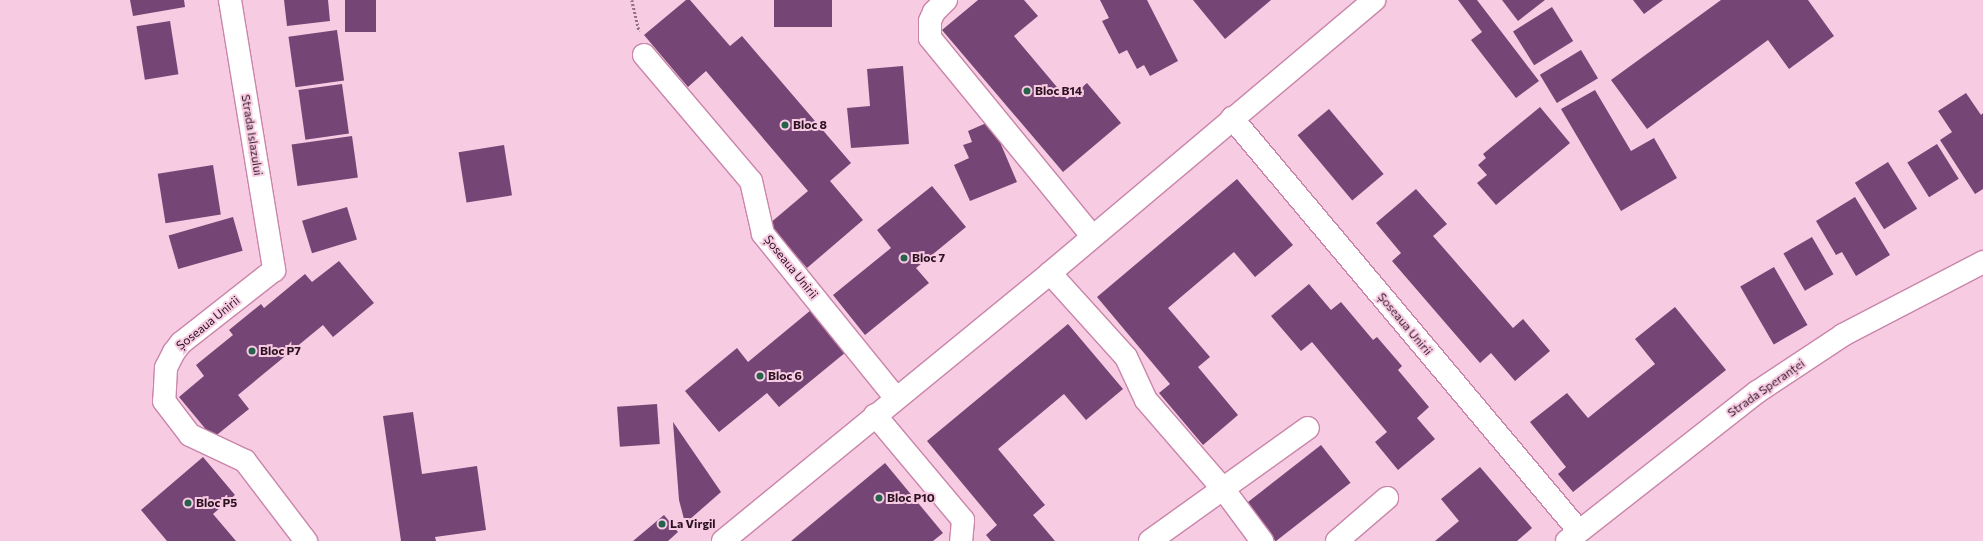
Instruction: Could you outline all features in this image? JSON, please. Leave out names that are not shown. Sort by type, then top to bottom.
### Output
[{"type":"street","name":"Strada Islazului","points":[[230,0],[274,270]]},
{"type":"street","points":[[946,0],[934,12],[930,21],[930,38],[1092,236]]},
{"type":"street","points":[[723,541],[1050,273],[1232,118],[1374,0]]},
{"type":"street","name":"Șoseaua Unirii","points":[[644,54],[751,181],[763,234],[896,398]]},
{"type":"street","name":"Șoseaua Unirii","points":[[1232,118],[1573,536]]},
{"type":"street","name":"Strada Speranței","points":[[1573,536],[1756,392],[1843,335],[1983,262]]},
{"type":"street","name":"Șoseaua Unirii","points":[[274,270],[181,343],[174,352],[166,368],[164,401],[190,435],[245,461],[306,541]]},
{"type":"street","points":[[1050,273],[1126,357],[1146,400],[1224,490],[1262,541]]},
{"type":"street","points":[[875,415],[963,520],[961,541]]},
{"type":"street","points":[[1150,541],[1224,490],[1308,428]]},
{"type":"street","points":[[1337,541],[1387,498]]},
{"type":"path","points":[[632,0],[644,54]]},
{"type":"building","points":[[130,0],[184,0],[185,7],[133,16]]},
{"type":"building","points":[[284,0],[328,0],[330,21],[287,26]]},
{"type":"building","points":[[345,0],[376,0],[376,32],[345,32]]},
{"type":"building","name":"Bloc 8","points":[[686,0],[690,0],[730,46],[742,36],[851,163],[830,181],[863,220],[807,268],[769,224],[808,191],[706,71],[688,87],[644,35]]},
{"type":"building","points":[[774,0],[832,0],[832,27],[774,27]]},
{"type":"building","name":"Bloc B14","points":[[978,0],[1024,0],[1038,16],[1014,36],[1067,99],[1087,83],[1121,123],[1063,172],[942,30]]},
{"type":"building","points":[[1100,0],[1147,0],[1178,61],[1150,76],[1144,65],[1137,69],[1127,50],[1119,54],[1102,21],[1109,18]]},
{"type":"building","points":[[1193,0],[1271,0],[1225,39]]},
{"type":"building","points":[[1458,0],[1477,0],[1539,81],[1516,98],[1471,40],[1482,32]]},
{"type":"building","points":[[1502,0],[1545,0],[1518,21]]},
{"type":"building","points":[[1633,0],[1663,0],[1644,14]]},
{"type":"building","points":[[1721,0],[1808,0],[1834,36],[1789,69],[1768,40],[1647,129],[1611,80]]},
{"type":"building","points":[[1552,7],[1573,41],[1534,65],[1513,31]]},
{"type":"building","points":[[170,21],[178,74],[145,80],[136,26]]},
{"type":"building","points":[[337,30],[344,81],[296,87],[288,37]]},
{"type":"building","points":[[1581,50],[1598,78],[1557,103],[1540,75]]},
{"type":"building","points":[[903,66],[909,144],[851,148],[847,108],[870,106],[867,69]]},
{"type":"building","points":[[342,84],[349,134],[305,140],[298,90]]},
{"type":"building","points":[[1595,90],[1631,151],[1654,138],[1677,178],[1621,211],[1561,109]]},
{"type":"building","points":[[1966,93],[1981,115],[1983,113],[1983,189],[1975,194],[1940,140],[1952,132],[1938,111]]},
{"type":"building","points":[[1540,107],[1570,143],[1496,205],[1477,183],[1487,175],[1478,165],[1486,158],[1483,154]]},
{"type":"building","points":[[1329,109],[1384,174],[1352,200],[1298,135]]},
{"type":"building","points":[[991,121],[1017,182],[970,201],[954,165],[969,158],[963,145],[972,142],[968,131]]},
{"type":"building","points":[[352,136],[358,178],[297,186],[292,144]]},
{"type":"building","points":[[1937,144],[1959,179],[1929,197],[1907,163]]},
{"type":"building","points":[[504,145],[512,195],[467,203],[459,152]]},
{"type":"building","points":[[1888,162],[1917,209],[1884,229],[1855,183]]},
{"type":"building","points":[[213,165],[221,214],[166,223],[158,174]]},
{"type":"building","points":[[1237,179],[1293,245],[1255,277],[1234,252],[1168,308],[1210,357],[1198,367],[1238,415],[1203,445],[1159,393],[1170,384],[1097,297]]},
{"type":"building","name":"Bloc 7","points":[[932,186],[966,227],[916,268],[929,283],[865,335],[833,295],[891,248],[877,230]]},
{"type":"building","points":[[1416,189],[1447,224],[1433,236],[1513,328],[1523,319],[1550,351],[1515,381],[1491,353],[1480,363],[1392,261],[1401,253],[1376,223]]},
{"type":"building","points":[[1855,197],[1890,255],[1856,276],[1842,252],[1836,255],[1816,221]]},
{"type":"building","points":[[347,207],[357,240],[312,253],[302,221]]},
{"type":"building","points":[[233,217],[243,251],[178,269],[169,235]]},
{"type":"building","points":[[1812,237],[1834,274],[1805,291],[1783,254]]},
{"type":"building","name":"Bloc P7","points":[[339,261],[374,303],[333,337],[323,325],[238,395],[249,409],[213,438],[179,397],[204,376],[196,365],[233,335],[229,330],[261,304],[264,308],[305,274],[312,282]]},
{"type":"building","points":[[1774,267],[1808,325],[1774,345],[1740,286]]},
{"type":"building","points":[[1309,284],[1331,310],[1341,302],[1373,340],[1377,337],[1402,366],[1398,370],[1429,407],[1417,418],[1435,439],[1398,470],[1375,442],[1387,432],[1312,342],[1301,351],[1271,316]]},
{"type":"building","points":[[1675,307],[1726,370],[1573,492],[1558,474],[1566,467],[1530,422],[1567,393],[1588,418],[1655,364],[1635,339]]},
{"type":"building","name":"Bloc 6","points":[[811,310],[846,352],[779,407],[767,393],[719,432],[685,391],[737,348],[748,362]]},
{"type":"building","points":[[1068,324],[1123,389],[1086,420],[1064,394],[998,449],[1045,505],[1033,515],[1055,541],[991,541],[986,535],[997,525],[927,441]]},
{"type":"building","points":[[657,404],[660,444],[620,447],[617,407]]},
{"type":"building","points":[[413,412],[422,474],[477,466],[486,530],[435,537],[436,541],[401,541],[383,416]]},
{"type":"building","points":[[673,422],[721,492],[689,520],[684,519],[679,500]]},
{"type":"building","points":[[1321,445],[1351,483],[1276,541],[1246,503]]},
{"type":"building","name":"Bloc P5","points":[[203,457],[235,495],[213,514],[236,541],[167,541],[141,510]]},
{"type":"building","name":"Bloc P10","points":[[885,463],[943,533],[933,541],[791,541]]},
{"type":"building","points":[[1480,467],[1532,528],[1517,541],[1435,541],[1459,521],[1441,499]]},
{"type":"building","name":"La Virgil","points":[[664,515],[678,532],[668,541],[633,541]]},
{"type":"place","name":"Bloc B14","points":[[1027,91]]},
{"type":"place","name":"Bloc 8","points":[[785,125]]},
{"type":"place","name":"Bloc 7","points":[[904,258]]},
{"type":"place","name":"Bloc P7","points":[[252,351]]},
{"type":"place","name":"Bloc 6","points":[[760,376]]},
{"type":"place","name":"Bloc P10","points":[[879,498]]},
{"type":"place","name":"Bloc P5","points":[[188,503]]},
{"type":"place","name":"La Virgil","points":[[662,524]]}]
